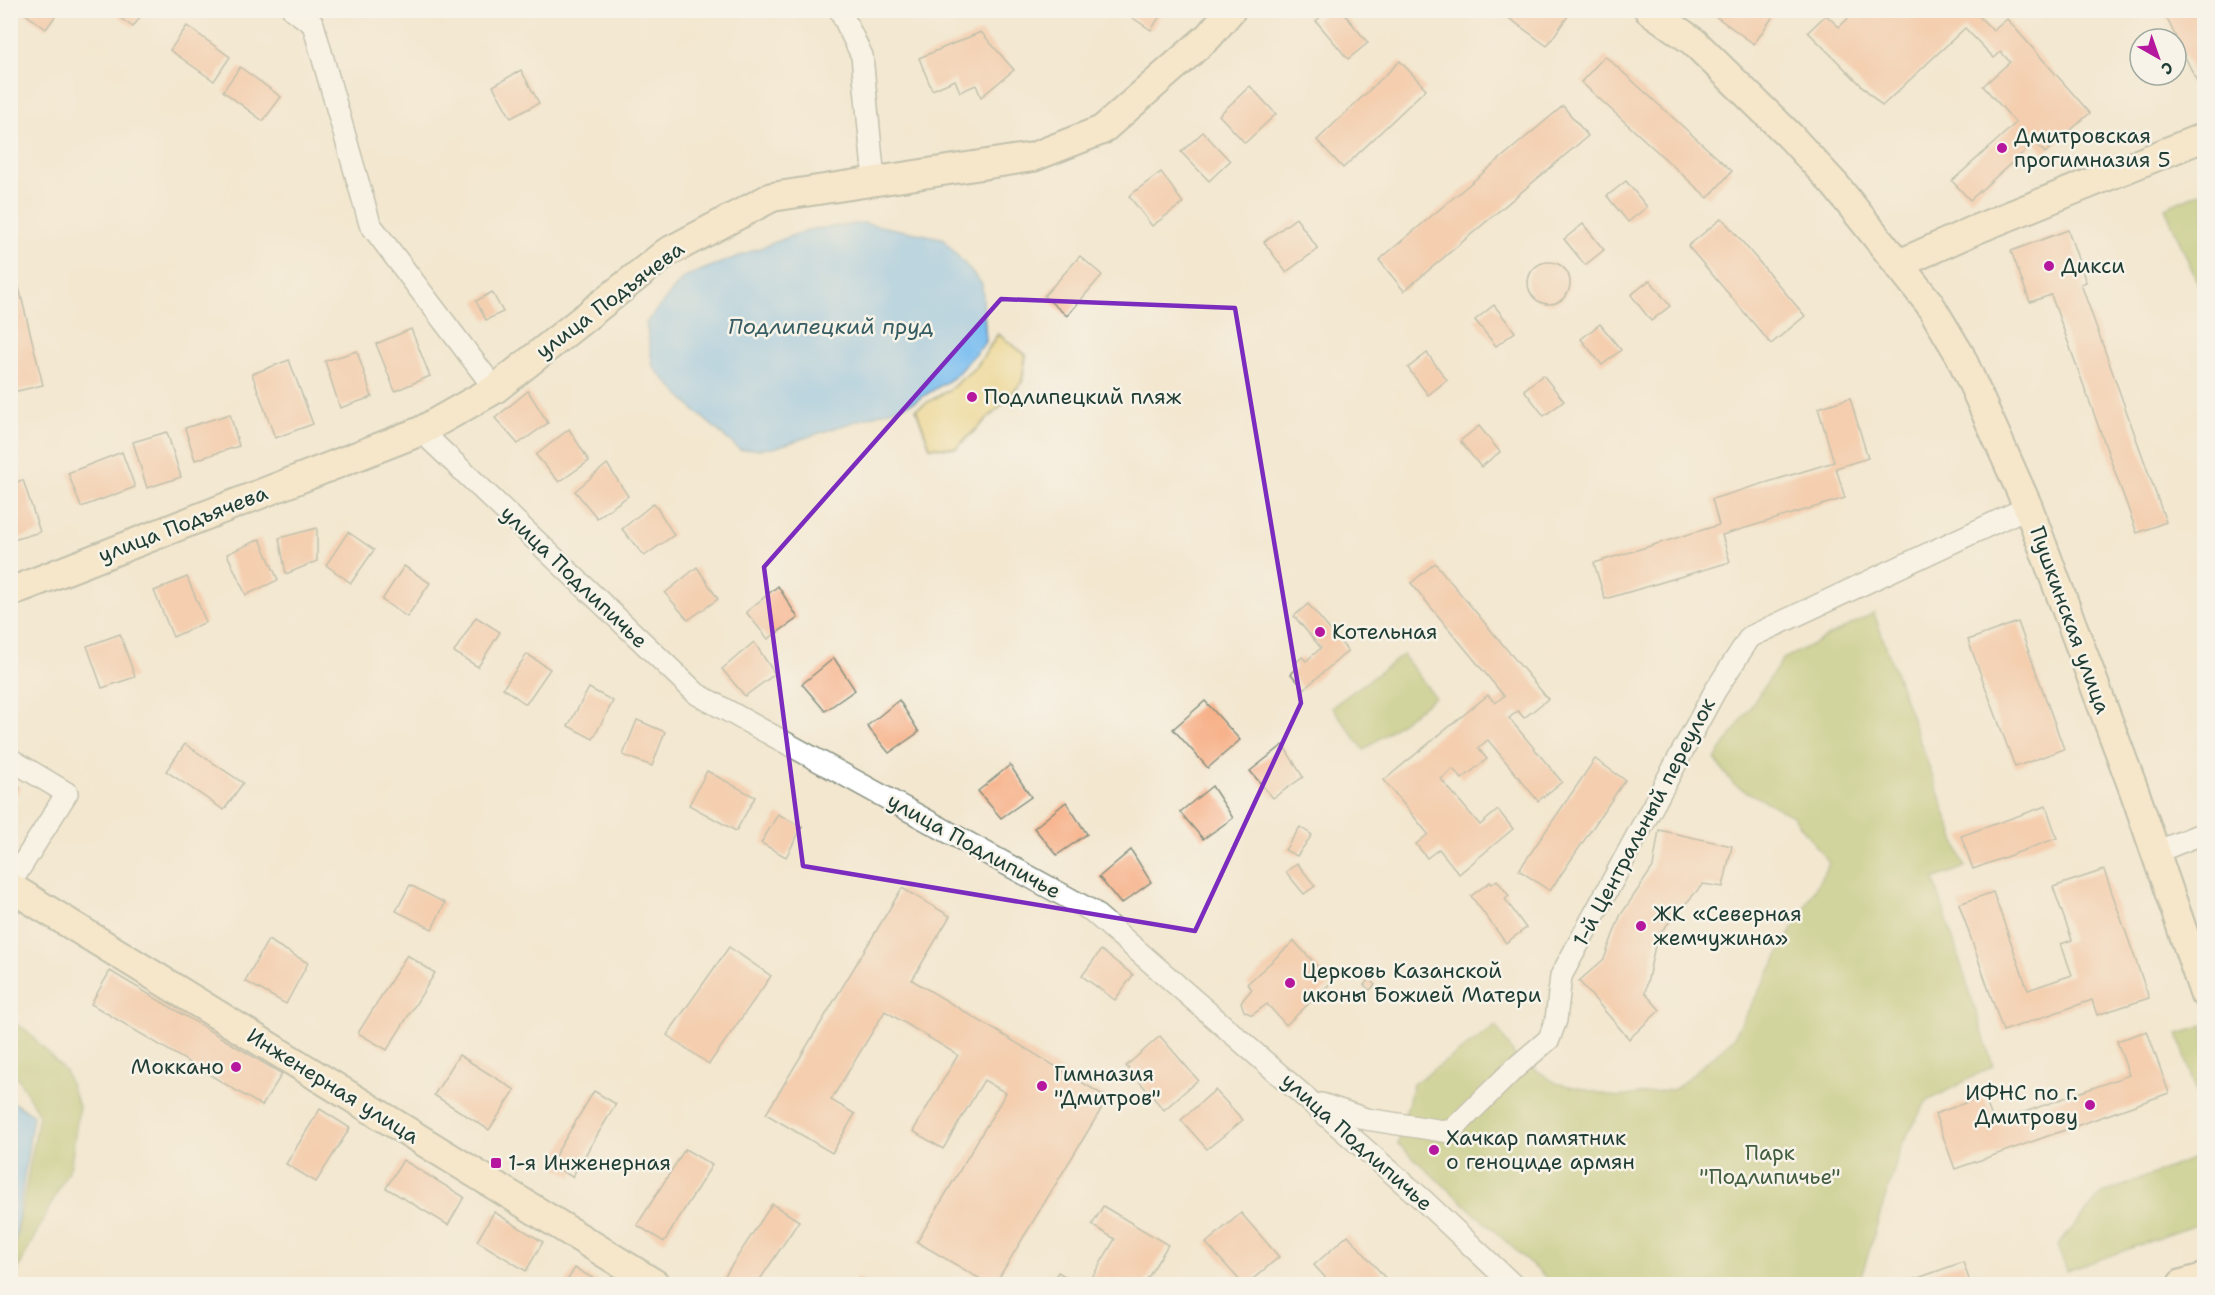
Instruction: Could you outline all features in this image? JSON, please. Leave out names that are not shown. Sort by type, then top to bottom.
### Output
[{"type":"street","points":[[293,10],[313,24],[370,224],[495,388]]},
{"type":"street","points":[[840,10],[862,56],[874,180]]},
{"type":"street","name":"улица Подъячева","points":[[10,592],[421,431],[495,388],[666,253],[772,197],[1033,157],[1102,130],[1209,36],[1231,10]]},
{"type":"street","name":"Пушкинская улица","points":[[1649,10],[1694,42],[1790,136],[1836,186],[1929,303],[1960,355],[2028,507],[2156,852],[2205,993]]},
{"type":"street","points":[[1899,264],[1977,229],[2205,137]]},
{"type":"street","name":"улица Подлипичье","points":[[421,431],[697,694],[1092,911],[1422,1199],[1512,1284]]},
{"type":"street","name":"1-й Центральный переулок","points":[[1310,1100],[1366,1119],[1449,1132],[1515,1068],[1550,1039],[1556,1020],[1561,976],[1714,691],[1750,638],[2028,507]]},
{"type":"street","points":[[10,759],[67,793],[10,886]]},
{"type":"street","points":[[2156,852],[2205,833]]},
{"type":"street","name":"Инженерная улица","points":[[10,886],[655,1284]]},
{"type":"street","points":[[2182,1284],[2205,1278]]},
{"type":"highlighted area","points":[[1001,299],[1235,308],[1301,703],[1195,931],[803,866],[764,567]]},
{"type":"green space","points":[[2204,191],[2204,286],[2200,288],[2165,208]]},
{"type":"green space","name":"Парк \"Подлипичье\"","points":[[1874,613],[1965,867],[1934,879],[1993,1066],[1926,1102],[1901,1146],[1859,1284],[1553,1284],[1398,1144],[1413,1084],[1496,1026],[1515,1056],[1556,1083],[1618,1097],[1675,1089],[1732,1040],[1829,863],[1793,816],[1734,785],[1715,759],[1783,659]]},
{"type":"green space","points":[[1403,655],[1435,697],[1364,750],[1332,707]]},
{"type":"green space","points":[[11,1021],[26,1030],[65,1071],[79,1106],[71,1165],[11,1283],[11,1255],[15,1246],[39,1115],[18,1078],[11,1073]]},
{"type":"green space","points":[[2204,1026],[2204,1118],[2178,1034]]},
{"type":"green space","points":[[2204,1134],[2204,1222],[2067,1271],[2057,1246],[2102,1194],[2194,1158],[2198,1138]]},
{"type":"sand","name":"Подлипецкий пляж","points":[[998,334],[1026,355],[1022,382],[1002,405],[956,448],[930,447],[916,409],[949,390],[977,366]]},
{"type":"water","name":"Подлипецкий пруд","points":[[864,223],[942,238],[982,284],[986,342],[953,378],[914,402],[774,448],[740,450],[693,409],[653,367],[646,323],[684,277],[807,230]]},
{"type":"water","points":[[11,1101],[33,1115],[14,1247],[11,1252]]},
{"type":"building","points":[[20,10],[60,10],[46,29]]},
{"type":"building","points":[[109,10],[145,10],[133,27]]},
{"type":"building","points":[[356,10],[368,10],[364,16]]},
{"type":"building","points":[[1121,10],[1164,10],[1151,30]]},
{"type":"building","points":[[1328,10],[1341,10],[1368,43],[1348,59],[1316,21]]},
{"type":"building","points":[[1498,10],[1560,10],[1568,16],[1547,46]]},
{"type":"building","points":[[1707,10],[1774,10],[1776,12],[1754,44]]},
{"type":"building","points":[[1857,10],[1985,10],[1979,16],[1993,31],[2007,19],[2090,113],[2045,153],[2035,142],[1970,200],[1952,181],[2016,123],[1983,86],[2010,62],[2001,52],[1994,58],[1965,28],[1882,106],[1808,32],[1826,15],[1839,27]]},
{"type":"building","points":[[2163,10],[2204,10],[2204,83],[2199,86],[2188,63],[2188,27],[2171,27]]},
{"type":"building","points":[[187,26],[230,57],[214,81],[170,50]]},
{"type":"building","points":[[981,32],[1014,70],[981,97],[976,85],[960,92],[955,80],[932,90],[919,58]]},
{"type":"building","points":[[1605,56],[1732,171],[1708,198],[1581,82]]},
{"type":"building","points":[[1400,61],[1426,89],[1343,168],[1317,140]]},
{"type":"building","points":[[240,67],[281,97],[263,121],[223,91]]},
{"type":"building","points":[[521,70],[539,103],[511,118],[493,86]]},
{"type":"building","points":[[1250,86],[1276,114],[1245,143],[1219,115]]},
{"type":"building","points":[[1563,106],[1588,136],[1404,291],[1379,260]]},
{"type":"building","points":[[1203,132],[1230,161],[1209,181],[1181,152]]},
{"type":"building","points":[[1161,172],[1183,203],[1152,226],[1129,196]]},
{"type":"building","points":[[1626,181],[1647,207],[1628,222],[1607,196]]},
{"type":"building","points":[[1296,218],[1318,249],[1286,272],[1264,242]]},
{"type":"building","points":[[1722,218],[1805,316],[1771,344],[1688,246]]},
{"type":"building","points":[[1583,224],[1604,250],[1585,265],[1564,239]]},
{"type":"building","points":[[2068,230],[2086,282],[2081,284],[2166,522],[2137,533],[2051,295],[2030,302],[2011,251]]},
{"type":"building","points":[[1080,256],[1102,275],[1067,316],[1044,296]]},
{"type":"building","points":[[1549,262],[1564,268],[1570,283],[1564,298],[1549,304],[1534,298],[1528,283],[1534,268]]},
{"type":"building","points":[[14,267],[43,385],[13,392],[10,382],[10,268]]},
{"type":"building","points":[[1650,280],[1670,306],[1651,321],[1631,295]]},
{"type":"building","points":[[492,292],[503,312],[486,320],[476,301]]},
{"type":"building","points":[[1494,305],[1515,332],[1496,346],[1475,320]]},
{"type":"building","points":[[1600,324],[1621,350],[1602,365],[1581,339]]},
{"type":"building","points":[[411,329],[430,376],[395,391],[376,344]]},
{"type":"building","points":[[357,351],[372,397],[340,408],[325,361]]},
{"type":"building","points":[[1427,353],[1447,380],[1428,395],[1408,368]]},
{"type":"building","points":[[289,360],[313,424],[275,438],[252,374]]},
{"type":"building","points":[[1543,375],[1564,401],[1544,416],[1524,390]]},
{"type":"building","points":[[528,391],[548,423],[518,444],[495,418]]},
{"type":"building","points":[[1850,398],[1868,458],[1836,468],[1845,498],[1722,535],[1730,562],[1605,599],[1594,563],[1719,525],[1712,499],[1834,462],[1818,408]]},
{"type":"building","points":[[230,414],[239,446],[195,460],[185,428]]},
{"type":"building","points":[[1479,426],[1500,452],[1481,467],[1460,441]]},
{"type":"building","points":[[569,429],[589,461],[559,482],[536,455]]},
{"type":"building","points":[[167,432],[181,477],[147,488],[133,442]]},
{"type":"building","points":[[122,452],[135,487],[81,507],[68,473]]},
{"type":"building","points":[[607,464],[628,496],[597,518],[575,491]]},
{"type":"building","points":[[23,480],[40,532],[10,541],[10,484]]},
{"type":"building","points":[[654,503],[674,535],[644,556],[622,529]]},
{"type":"building","points":[[317,528],[317,561],[286,574],[279,538]]},
{"type":"building","points":[[348,532],[374,550],[351,583],[326,565]]},
{"type":"building","points":[[260,539],[278,580],[246,595],[227,554]]},
{"type":"building","points":[[1435,563],[1548,699],[1524,718],[1518,711],[1509,718],[1562,782],[1538,801],[1488,740],[1478,748],[1487,759],[1462,779],[1453,769],[1441,779],[1480,825],[1498,810],[1513,829],[1459,874],[1439,849],[1427,858],[1416,844],[1428,834],[1384,780],[1488,695],[1495,703],[1504,696],[1411,583]]},
{"type":"building","points":[[404,566],[430,583],[407,617],[382,600]]},
{"type":"building","points":[[697,567],[718,599],[688,620],[665,593]]},
{"type":"building","points":[[187,577],[206,622],[173,637],[154,591]]},
{"type":"building","points":[[778,586],[798,618],[768,639],[746,612]]},
{"type":"building","name":"Котельная","points":[[1308,604],[1348,651],[1304,689],[1291,674],[1297,668],[1294,664],[1302,657],[1306,661],[1321,648],[1294,616]]},
{"type":"building","points":[[476,617],[500,632],[478,667],[454,652]]},
{"type":"building","points":[[2018,622],[2064,749],[2015,767],[1968,640]]},
{"type":"building","points":[[120,634],[135,677],[102,688],[87,646]]},
{"type":"building","points":[[754,642],[775,674],[745,696],[722,669]]},
{"type":"building","points":[[527,654],[550,669],[526,704],[503,688]]},
{"type":"building","points":[[834,658],[855,690],[825,711],[802,684]]},
{"type":"building","points":[[589,688],[613,701],[593,739],[568,726]]},
{"type":"building","points":[[899,700],[919,732],[889,753],[867,726]]},
{"type":"building","points":[[1205,701],[1240,740],[1208,768],[1173,729]]},
{"type":"building","points":[[637,720],[665,732],[652,766],[623,755]]},
{"type":"building","points":[[185,744],[243,783],[224,810],[166,771]]},
{"type":"building","points":[[1283,745],[1303,777],[1273,798],[1250,771]]},
{"type":"building","points":[[1595,759],[1625,780],[1550,891],[1519,870]]},
{"type":"building","points":[[1010,765],[1031,797],[1001,818],[978,791]]},
{"type":"building","points":[[707,771],[755,797],[736,831],[689,805]]},
{"type":"building","points":[[10,782],[20,788],[10,804]]},
{"type":"building","points":[[1212,786],[1233,818],[1203,839],[1180,812]]},
{"type":"building","points":[[1066,802],[1087,834],[1057,855],[1034,828]]},
{"type":"building","points":[[2046,806],[2057,838],[1973,869],[1961,836]]},
{"type":"building","points":[[778,814],[802,827],[786,857],[761,843]]},
{"type":"building","points":[[1300,827],[1312,835],[1297,856],[1285,850]]},
{"type":"building","name":"ЖК «Северная жемчужина»","points":[[1659,830],[1732,846],[1723,887],[1703,884],[1657,936],[1645,993],[1660,1010],[1629,1039],[1579,981],[1604,959],[1620,916],[1653,867]]},
{"type":"building","points":[[1131,850],[1151,882],[1121,904],[1099,877]]},
{"type":"building","points":[[1297,863],[1315,886],[1304,894],[1286,872]]},
{"type":"building","points":[[2104,870],[2149,998],[2097,1015],[2092,1000],[2003,1031],[1959,904],[1993,892],[2028,990],[2072,975],[2061,944],[2072,940],[2053,887]]},
{"type":"building","points":[[1497,880],[1509,896],[1505,899],[1526,928],[1506,943],[1471,896],[1490,882],[1492,884]]},
{"type":"building","points":[[410,885],[445,903],[432,929],[396,911]]},
{"type":"building","name":"Гимназия \"Дмитров\"","points":[[902,888],[950,916],[912,980],[1108,1098],[995,1284],[989,1284],[917,1242],[1006,1093],[984,1080],[943,1149],[913,1131],[958,1055],[885,1011],[831,1100],[855,1114],[832,1153],[766,1114]]},
{"type":"building","points":[[268,940],[308,963],[286,1004],[245,981]]},
{"type":"building","name":"Церковь Казанской иконы Божией Матери","points":[[1294,941],[1332,982],[1286,1025],[1267,1004],[1252,1015],[1244,1011],[1241,1002],[1252,989],[1247,984]]},
{"type":"building","points":[[729,947],[771,976],[709,1064],[667,1035]]},
{"type":"building","points":[[1101,950],[1133,975],[1115,1000],[1082,976]]},
{"type":"building","points":[[407,955],[435,973],[387,1050],[358,1033]]},
{"type":"building","points":[[110,971],[282,1074],[262,1106],[91,1004]]},
{"type":"building","points":[[1369,979],[1375,985],[1370,990],[1364,985]]},
{"type":"building","name":"ИФНС по г. Дмитрову","points":[[2147,1031],[2169,1093],[1955,1169],[1935,1114],[1984,1096],[1994,1123],[2129,1075],[2117,1041]]},
{"type":"building","points":[[1160,1036],[1198,1080],[1164,1110],[1126,1066]]},
{"type":"building","points":[[459,1055],[515,1090],[489,1130],[434,1095]]},
{"type":"building","points":[[1215,1090],[1243,1120],[1207,1149],[1181,1120]]},
{"type":"building","points":[[594,1091],[616,1104],[572,1177],[550,1164]]},
{"type":"building","points":[[320,1109],[350,1128],[316,1182],[286,1164]]},
{"type":"building","points":[[685,1149],[712,1165],[664,1242],[637,1225]]},
{"type":"building","points":[[403,1160],[464,1197],[448,1225],[386,1188]]},
{"type":"building","points":[[772,1204],[799,1221],[757,1284],[720,1283]]},
{"type":"building","points":[[1103,1206],[1168,1245],[1144,1284],[1088,1284],[1115,1239],[1092,1225]]},
{"type":"building","points":[[494,1212],[543,1242],[526,1271],[477,1241]]},
{"type":"building","points":[[1241,1213],[1279,1257],[1247,1284],[1243,1284],[1206,1243]]},
{"type":"building","points":[[1348,1235],[1387,1280],[1381,1284],[1331,1284],[1314,1265]]},
{"type":"building","points":[[1963,1262],[1970,1282],[1976,1280],[1977,1284],[1901,1284]]},
{"type":"building","points":[[575,1268],[603,1284],[565,1284]]},
{"type":"building","points":[[1058,1272],[1078,1284],[1051,1284]]},
{"type":"building","points":[[858,1278],[867,1284],[854,1284]]},
{"type":"place","name":"Дмитровская прогимназия 5","points":[[2002,148]]},
{"type":"place","name":"Дикси","points":[[2049,266]]},
{"type":"place","name":"Подлипецкий пляж","points":[[972,397]]},
{"type":"place","name":"Котельная","points":[[1320,632]]},
{"type":"place","name":"ЖК «Северная жемчужина»","points":[[1641,926]]},
{"type":"place","name":"Церковь Казанской иконы Божией Матери","points":[[1290,983]]},
{"type":"place","name":"Моккано","points":[[236,1067]]},
{"type":"place","name":"Гимназия \"Дмитров\"","points":[[1042,1086]]},
{"type":"place","name":"ИФНС по г. Дмитрову","points":[[2090,1105]]},
{"type":"place","name":"Хачкар памятник о геноциде армян","points":[[1434,1150]]},
{"type":"place","name":"1-я Инженерная","points":[[496,1163]]}]
